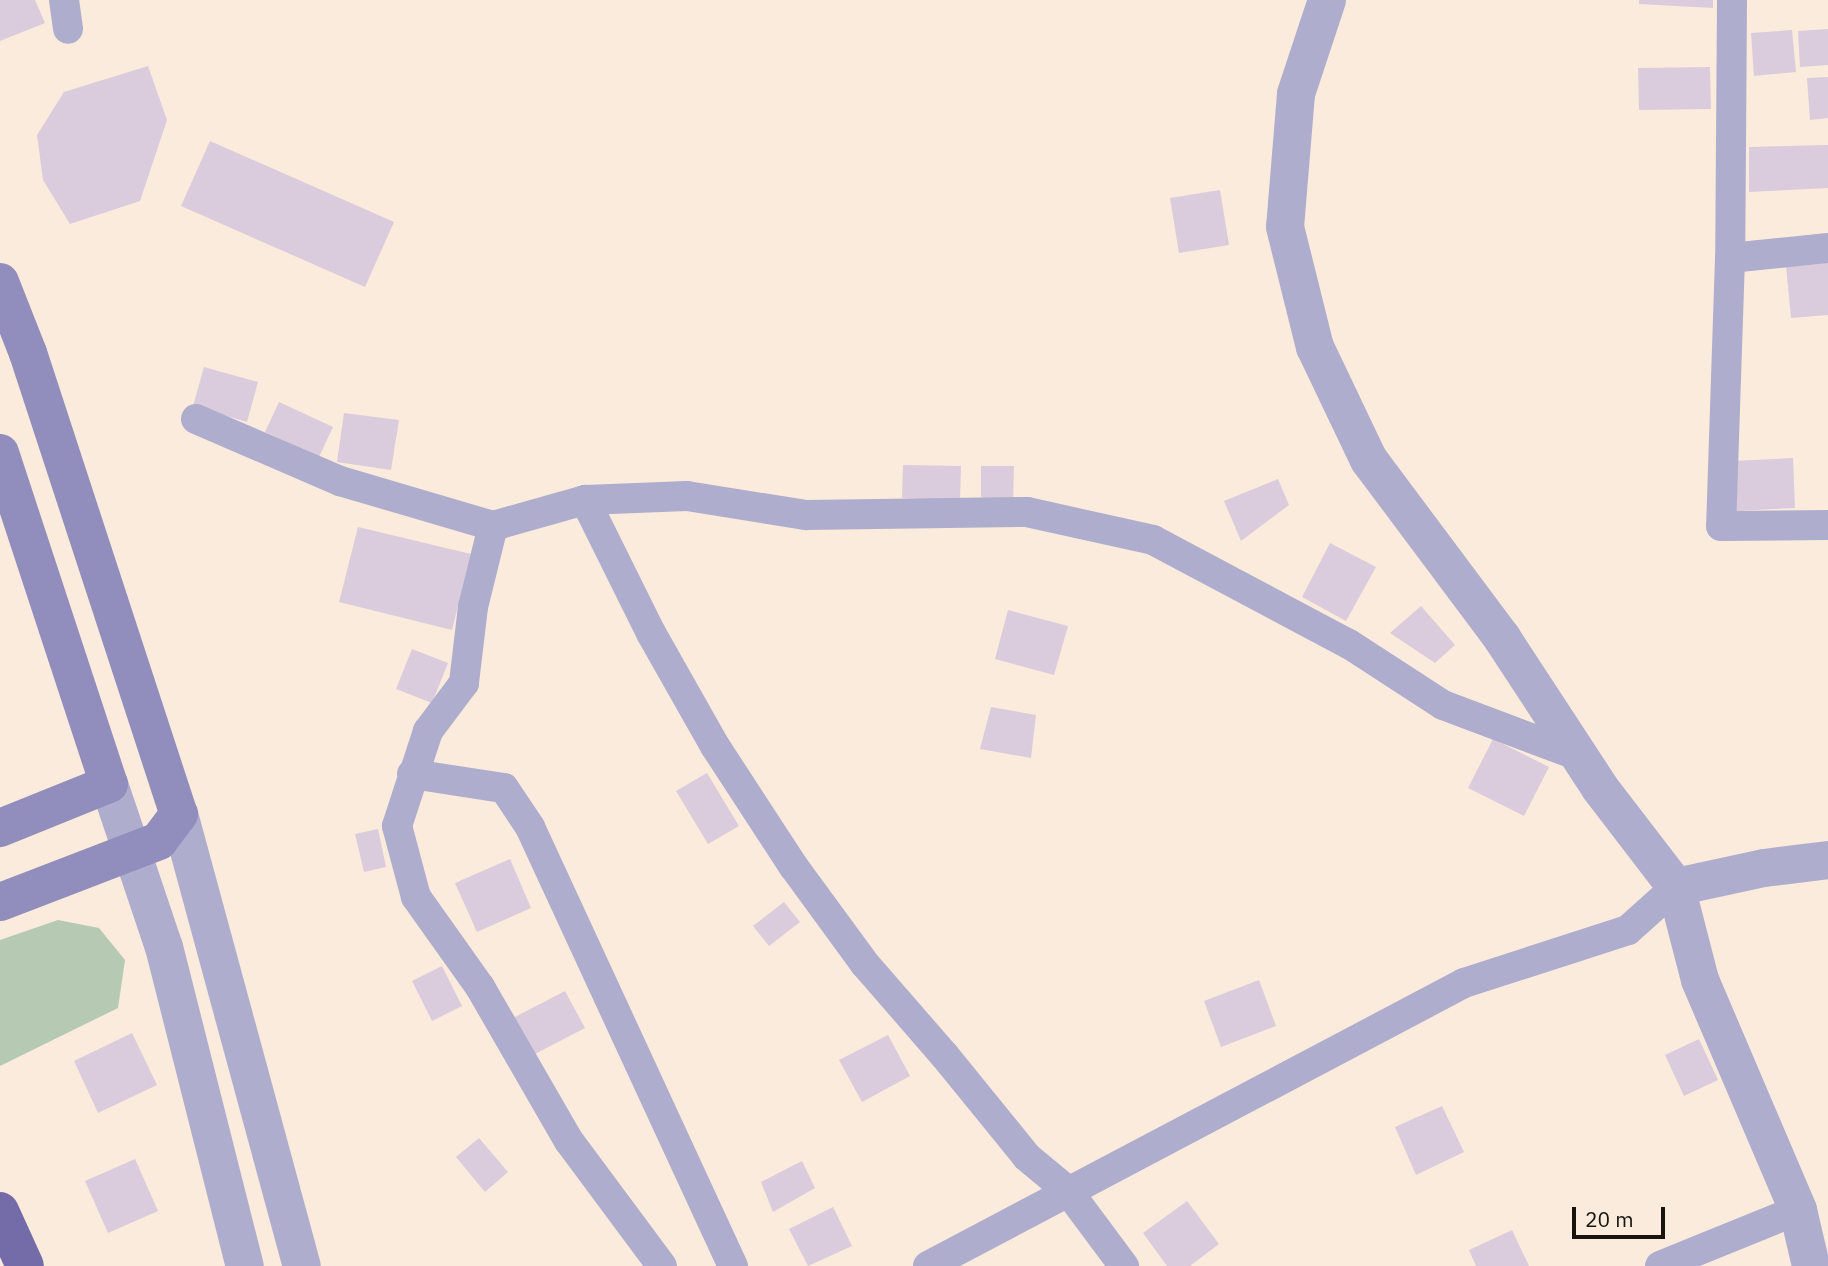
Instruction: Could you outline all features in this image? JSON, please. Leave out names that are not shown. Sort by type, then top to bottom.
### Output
[{"type":"highway","points":[[0,1211],[25,1266]]},
{"type":"main road","points":[[0,282],[28,353],[179,814],[159,841],[0,902]]},
{"type":"main road","points":[[0,453],[109,784],[0,828]]},
{"type":"street","points":[[1327,0],[1296,94],[1285,227],[1315,347],[1369,460],[1502,638],[1579,756],[1676,887],[1700,980],[1798,1210],[1811,1266]]},
{"type":"street","points":[[1732,0],[1730,258],[1721,526],[1828,525]]},
{"type":"street","points":[[1730,258],[1828,248]]},
{"type":"street","points":[[197,419],[340,481],[493,526],[585,500],[687,496],[806,515],[1027,512],[1153,540],[1349,644],[1443,705],[1579,756]]},
{"type":"street","points":[[585,500],[651,633],[709,735],[794,867],[865,964],[945,1056],[1027,1157],[1068,1191],[1124,1266]]},
{"type":"street","points":[[493,526],[474,607],[464,683],[428,731],[397,825],[416,897],[480,987],[569,1140],[662,1266]]},
{"type":"street","points":[[412,774],[504,788],[530,827],[733,1266]]},
{"type":"street","points":[[109,784],[164,947],[245,1266]]},
{"type":"street","points":[[179,814],[302,1266]]},
{"type":"street","points":[[928,1266],[1464,983],[1628,930],[1676,887],[1764,868],[1828,860]]},
{"type":"street","points":[[1660,1266],[1798,1210]]},
{"type":"green space","points":[[58,920],[99,928],[125,960],[118,1008],[0,1066],[0,940]]},
{"type":"building","points":[[0,0],[35,0],[45,23],[0,41]]},
{"type":"building","points":[[1639,0],[1713,0],[1713,8],[1639,4]]},
{"type":"building","points":[[1828,29],[1828,65],[1800,67],[1798,31]]},
{"type":"building","points":[[1792,30],[1796,72],[1754,76],[1751,33]]},
{"type":"building","points":[[148,66],[167,120],[140,201],[70,224],[43,180],[37,135],[64,92]]},
{"type":"building","points":[[1710,67],[1711,109],[1639,110],[1638,68]]},
{"type":"building","points":[[1828,77],[1828,118],[1810,120],[1807,78]]},
{"type":"building","points":[[210,141],[394,222],[365,287],[181,206]]},
{"type":"building","points":[[1828,145],[1828,188],[1749,192],[1749,147]]},
{"type":"building","points":[[1220,190],[1229,245],[1179,253],[1170,198]]},
{"type":"building","points":[[1828,262],[1828,315],[1791,318],[1786,266]]},
{"type":"building","points":[[204,367],[258,382],[247,422],[193,406]]},
{"type":"building","points":[[279,402],[333,427],[319,457],[265,432]]},
{"type":"building","points":[[344,413],[399,420],[391,470],[337,462]]},
{"type":"building","points":[[1793,458],[1795,508],[1734,511],[1732,461]]},
{"type":"building","points":[[903,465],[961,466],[960,500],[902,498]]},
{"type":"building","points":[[981,466],[1014,466],[1013,505],[981,497]]},
{"type":"building","points":[[1278,479],[1289,505],[1241,541],[1224,501]]},
{"type":"building","points":[[358,527],[471,554],[452,630],[339,602]]},
{"type":"building","points":[[1330,543],[1376,567],[1346,621],[1302,597]]},
{"type":"building","points":[[1421,606],[1455,645],[1435,663],[1390,633]]},
{"type":"building","points":[[1008,610],[1068,626],[1054,675],[995,659]]},
{"type":"building","points":[[412,649],[448,663],[432,703],[396,689]]},
{"type":"building","points":[[991,707],[1036,715],[1031,758],[980,749]]},
{"type":"building","points":[[1493,739],[1549,767],[1524,816],[1468,788]]},
{"type":"building","points":[[707,773],[739,826],[708,844],[676,791]]},
{"type":"building","points":[[378,829],[386,867],[364,872],[355,834]]},
{"type":"building","points":[[510,859],[531,908],[477,932],[455,883]]},
{"type":"building","points":[[784,902],[800,922],[769,946],[753,926]]},
{"type":"building","points":[[442,966],[462,1006],[432,1021],[412,981]]},
{"type":"building","points":[[1259,980],[1276,1026],[1221,1047],[1204,1001]]},
{"type":"building","points":[[565,991],[585,1028],[533,1055],[513,1018]]},
{"type":"building","points":[[132,1033],[157,1085],[98,1113],[74,1061]]},
{"type":"building","points":[[888,1035],[910,1076],[862,1102],[839,1060]]},
{"type":"building","points":[[1699,1039],[1718,1080],[1684,1096],[1665,1055]]},
{"type":"building","points":[[1442,1106],[1464,1152],[1416,1175],[1395,1127]]},
{"type":"building","points":[[479,1138],[508,1172],[485,1192],[456,1157]]},
{"type":"building","points":[[135,1159],[158,1211],[108,1233],[85,1181]]},
{"type":"building","points":[[802,1161],[815,1188],[773,1212],[761,1182]]},
{"type":"building","points":[[1187,1201],[1219,1244],[1190,1266],[1167,1266],[1143,1233]]},
{"type":"building","points":[[833,1207],[852,1246],[808,1266],[789,1229]]},
{"type":"building","points":[[1512,1230],[1529,1266],[1476,1266],[1469,1250]]}]
